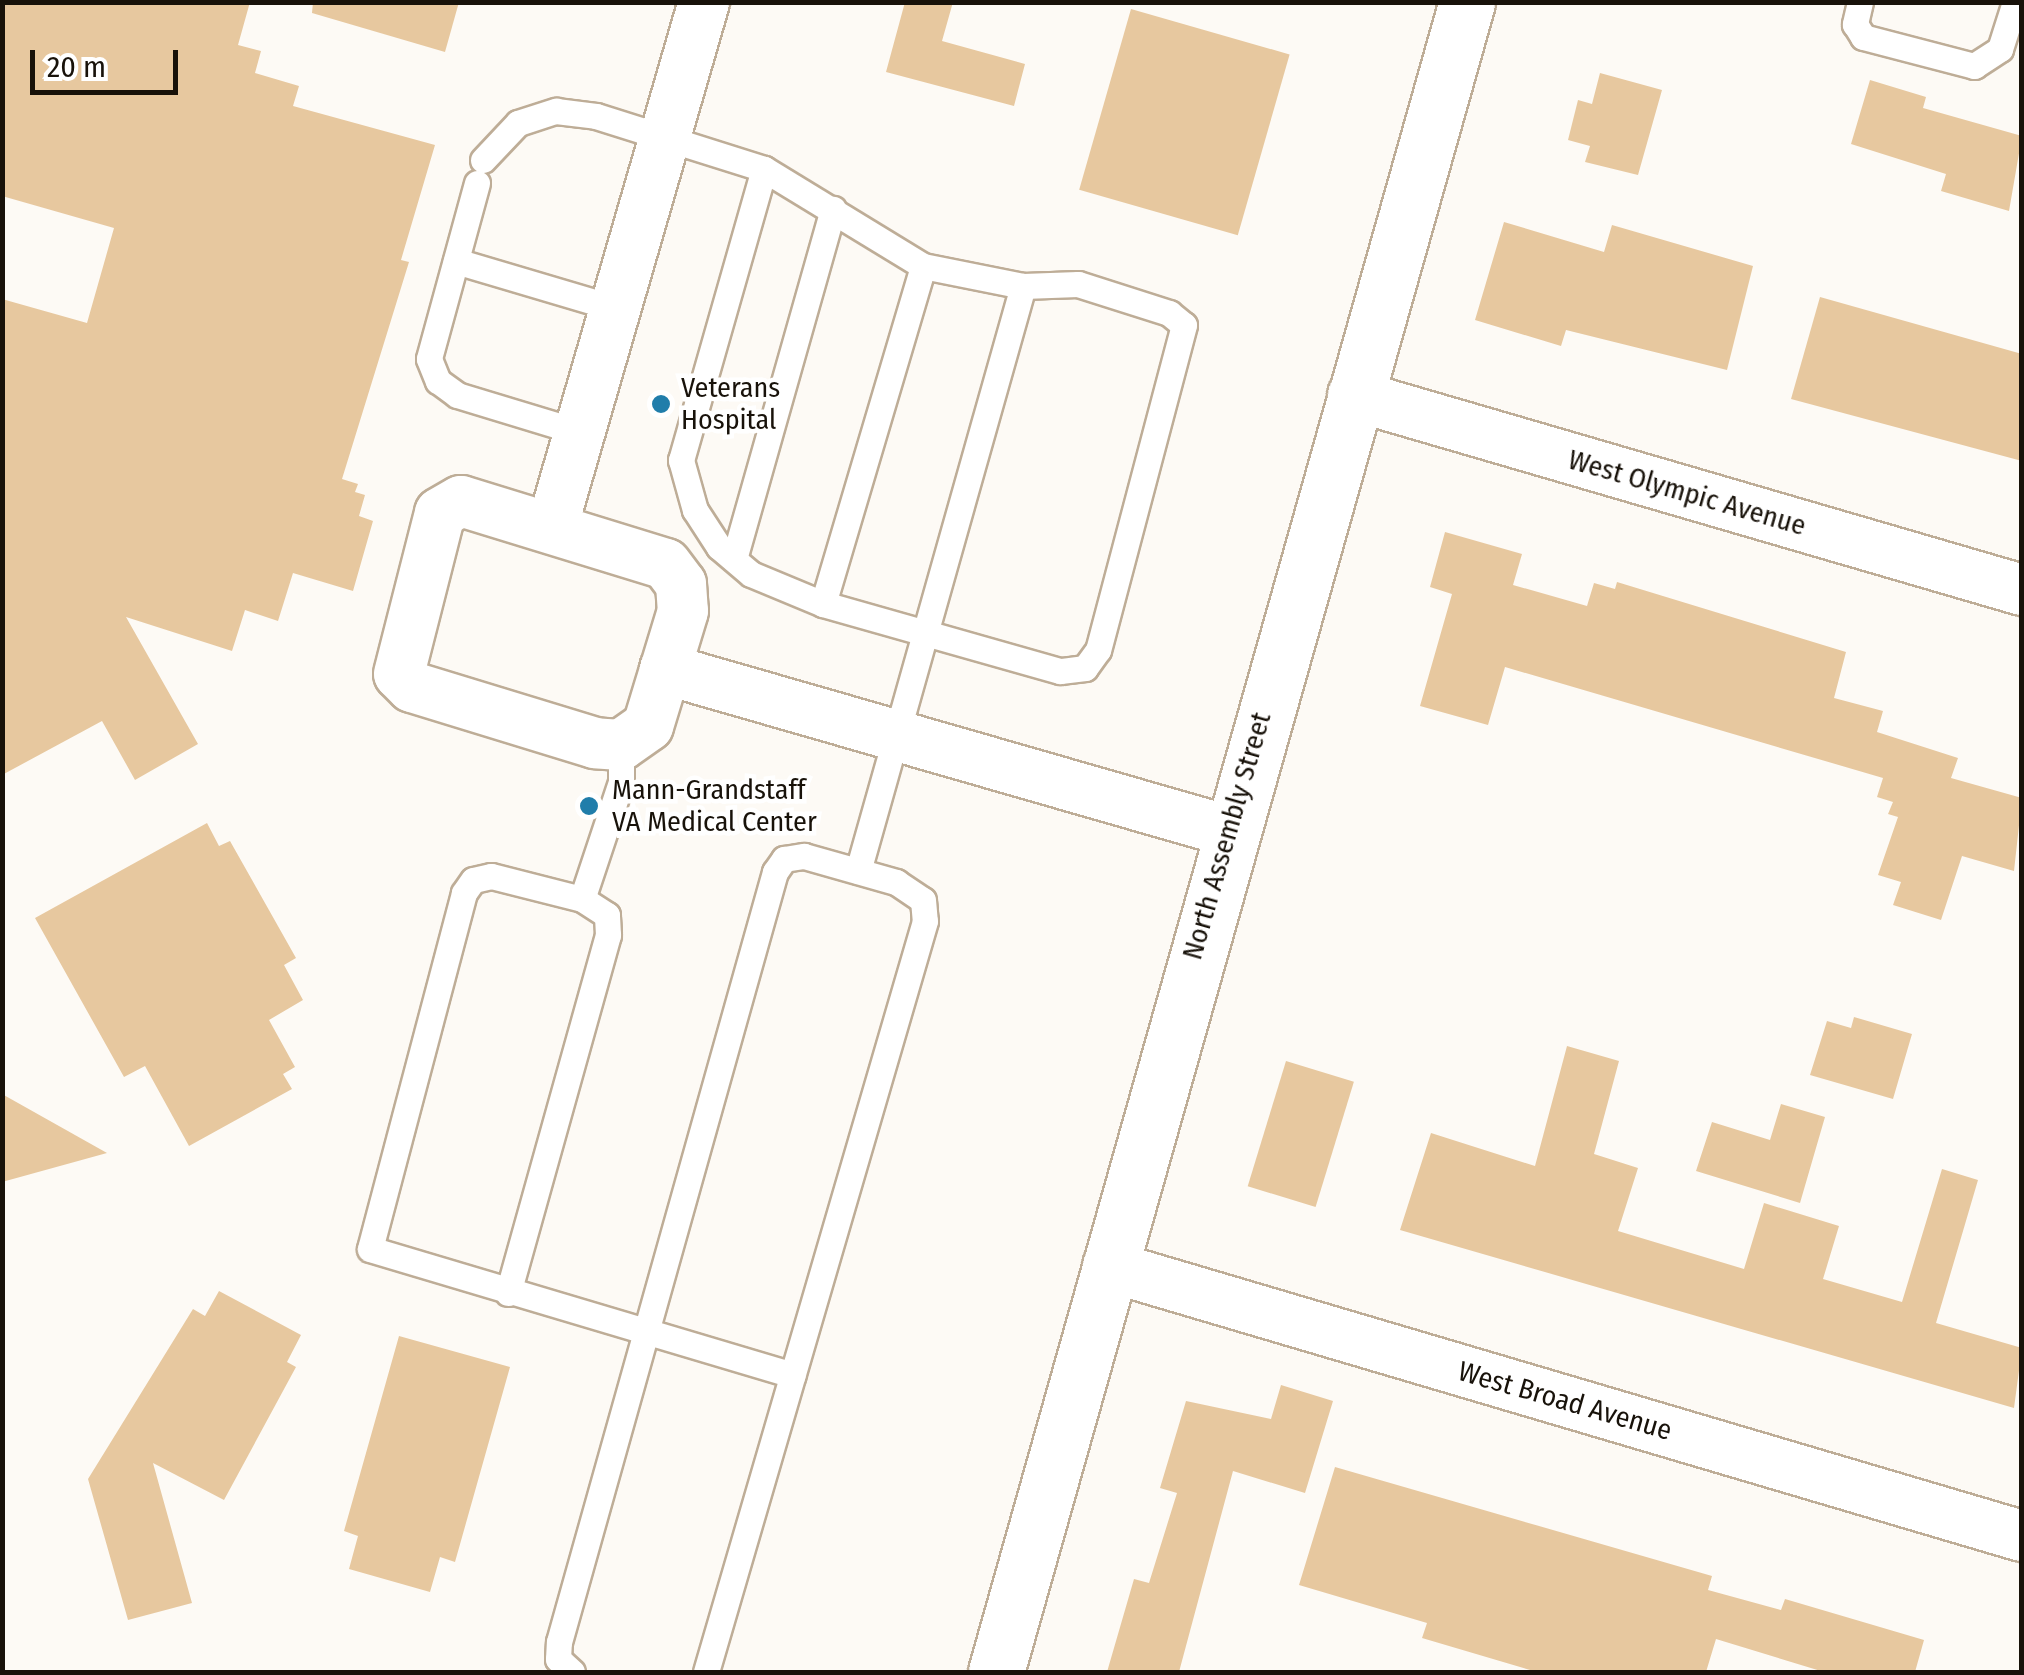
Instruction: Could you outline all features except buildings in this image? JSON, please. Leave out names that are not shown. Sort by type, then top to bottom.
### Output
[{"type":"main road","name":"North Assembly Street","points":[[996,1672],[1228,831],[1466,2]]},
{"type":"street","points":[[552,527],[704,2]]},
{"type":"street","name":"West Olympic Avenue","points":[[1353,395],[2022,590]]},
{"type":"street","points":[[447,504],[552,527],[666,564],[681,584],[683,611],[665,669],[648,726],[621,745],[412,687],[398,674],[447,504]]},
{"type":"street","points":[[665,669],[900,740],[1228,831]]},
{"type":"street","name":"West Broad Avenue","points":[[1108,1266],[2022,1536]]},
{"type":"lane","points":[[1860,2],[1855,24],[1864,36],[1974,66],[2000,50],[2014,2]]},
{"type":"lane","points":[[579,432],[457,395],[438,381],[429,359],[480,172],[518,124],[556,111],[764,168],[922,266],[1024,286],[1078,284],[1169,313],[1184,325],[1184,344],[1098,650],[1085,668],[1060,670],[785,592],[734,559],[695,510],[682,460],[764,168]]},
{"type":"lane","points":[[734,559],[833,209]]},
{"type":"lane","points":[[456,261],[616,308]]},
{"type":"lane","points":[[823,604],[922,266]]},
{"type":"lane","points":[[858,872],[900,740],[1024,286]]},
{"type":"lane","points":[[582,899],[621,782],[621,745]]},
{"type":"lane","points":[[572,1672],[558,1659],[559,1642],[774,872],[784,858],[804,856],[858,872],[922,900],[924,921],[706,1672]]},
{"type":"lane","points":[[508,1293],[608,936],[607,915],[582,899],[491,876],[473,880],[464,893],[370,1234],[370,1249],[381,1257],[792,1375]]},
{"type":"place","name":"Veterans Hospital","points":[[661,404]]},
{"type":"place","name":"Mann-Grandstaff VA Medical Center","points":[[589,806]]}]
